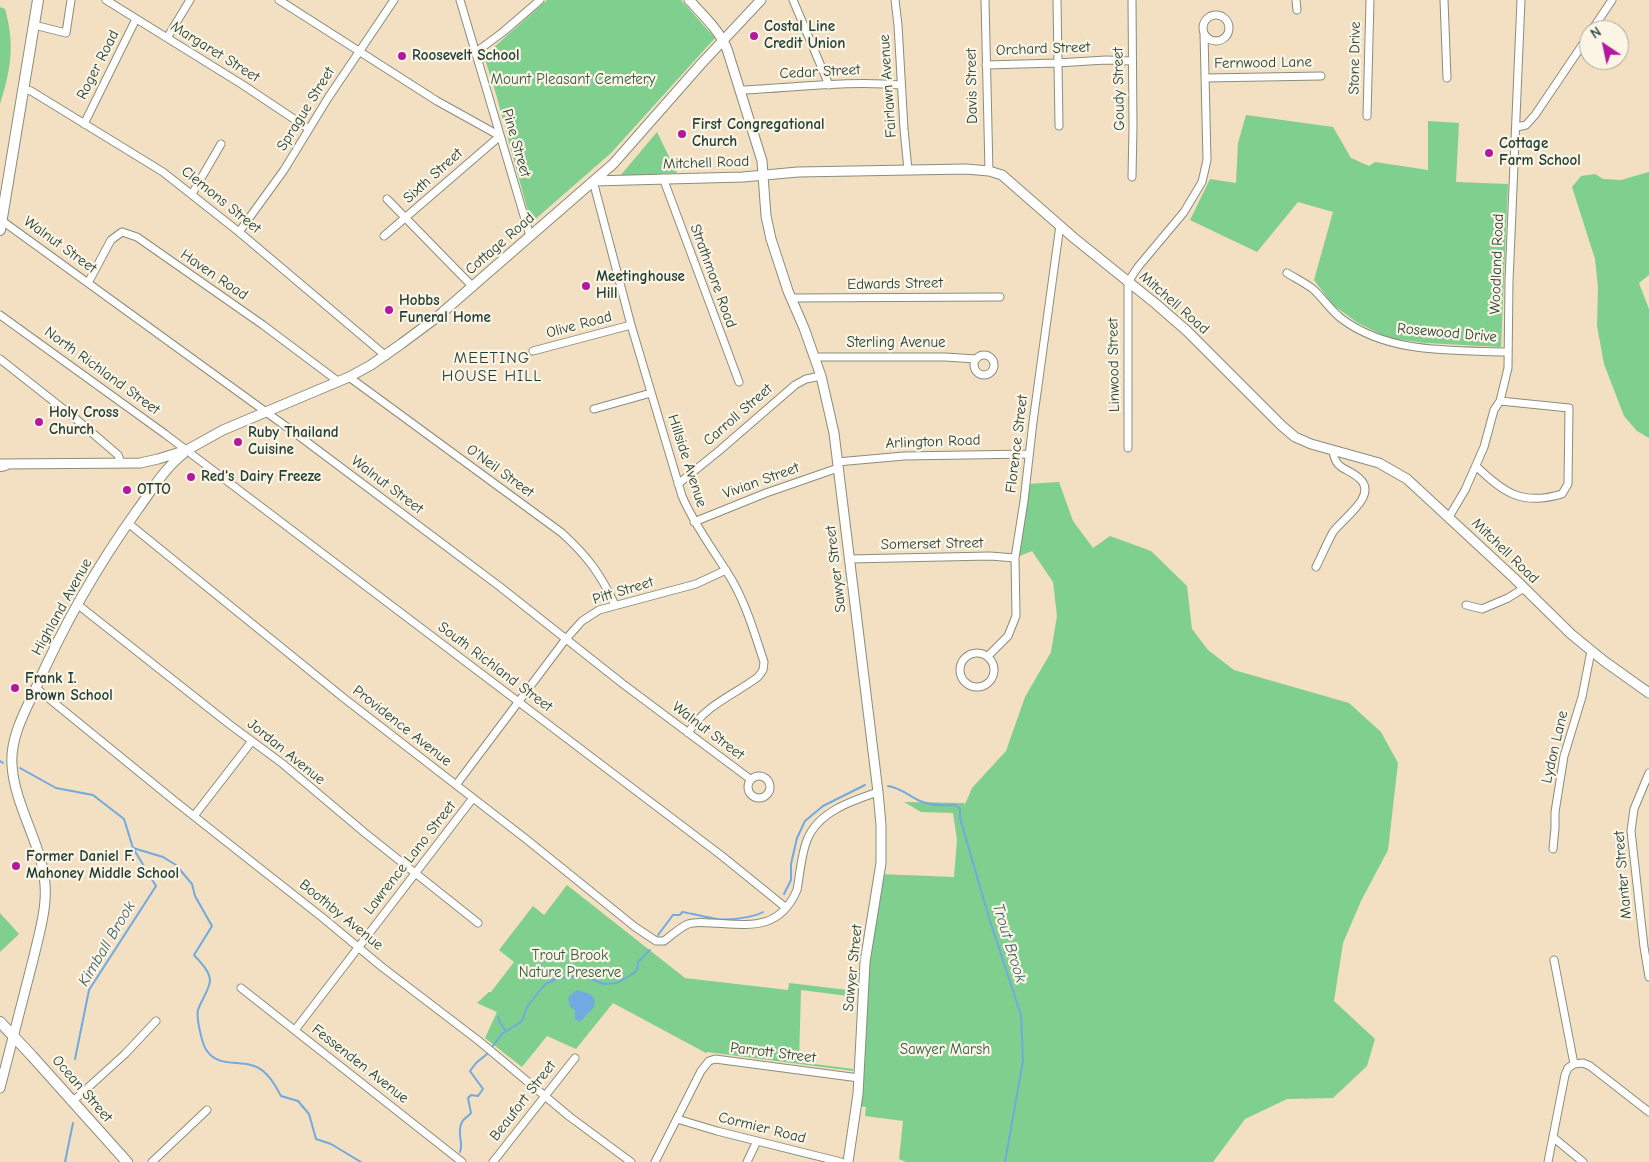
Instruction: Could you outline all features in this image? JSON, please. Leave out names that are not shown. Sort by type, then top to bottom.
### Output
[{"type":"main road","points":[[1,225],[38,0]]},
{"type":"main road","name":"Ocean Street","points":[[0,1022],[127,1162]]},
{"type":"street","points":[[34,25],[66,33],[70,0]]},
{"type":"street","name":"Margaret Street","points":[[106,0],[309,129]]},
{"type":"street","points":[[167,38],[190,0]]},
{"type":"street","points":[[279,0],[437,101],[500,136]]},
{"type":"street","name":"Sprague Street","points":[[239,232],[284,170],[359,51],[394,0]]},
{"type":"street","name":"Pine Street","points":[[460,0],[530,236]]},
{"type":"street","points":[[476,52],[503,32],[540,0]]},
{"type":"street","name":"Sawyer Street","points":[[689,0],[724,40],[757,142],[763,175],[766,216],[771,239],[821,376],[831,416],[838,465],[881,825],[881,864],[865,962],[856,1116],[848,1162]]},
{"type":"street","name":"Cottage Road","points":[[2,465],[146,462],[187,450],[223,430],[339,382],[386,356],[436,318],[616,160],[760,0]]},
{"type":"street","points":[[793,0],[829,85]]},
{"type":"street","name":"Fairlawn Avenue","points":[[895,0],[908,170]]},
{"type":"street","name":"Davis Street","points":[[985,0],[989,171]]},
{"type":"street","points":[[1057,0],[1059,126]]},
{"type":"street","name":"Goudy Street","points":[[1132,0],[1132,177]]},
{"type":"street","points":[[1296,0],[1296,10]]},
{"type":"street","name":"Stone Drive","points":[[1367,116],[1370,0]]},
{"type":"street","points":[[1444,0],[1447,78]]},
{"type":"street","name":"Woodland Road","points":[[1449,517],[1466,490],[1476,466],[1490,428],[1494,410],[1500,401],[1508,368],[1507,352],[1521,0]]},
{"type":"street","points":[[1599,20],[1612,0]]},
{"type":"street","points":[[1128,282],[1138,267],[1184,212],[1202,182],[1207,160],[1203,25],[1208,18],[1215,15],[1223,17],[1229,28],[1226,37],[1208,49],[1205,56]]},
{"type":"street","name":"Roger Road","points":[[84,124],[136,20]]},
{"type":"street","points":[[1204,33],[1209,39],[1218,41]]},
{"type":"street","points":[[1517,127],[1526,125],[1535,115],[1579,49]]},
{"type":"street","name":"Orchard Street","points":[[986,65],[1057,64],[1106,60],[1132,61]]},
{"type":"street","name":"Fernwood Lane","points":[[1206,78],[1321,76]]},
{"type":"street","name":"Cedar Street","points":[[740,90],[880,83],[901,85]]},
{"type":"street","name":"Clemons Street","points":[[23,89],[31,91],[163,172],[239,232],[386,356]]},
{"type":"street","name":"Sixth Street","points":[[384,236],[500,136]]},
{"type":"street","points":[[192,194],[221,144]]},
{"type":"street","name":"Mitchell Road","points":[[593,181],[743,177],[798,172],[966,169],[989,171],[1002,175],[1187,331],[1269,416],[1295,436],[1311,444],[1386,467],[1407,479],[1571,634],[1649,693]]},
{"type":"street","name":"Strathmore Road","points":[[663,178],[738,382]]},
{"type":"street","name":"Hillside Avenue","points":[[593,181],[631,326],[678,484],[694,522],[742,598],[764,662],[763,670],[758,677],[707,710],[695,722],[688,733]]},
{"type":"street","points":[[387,199],[473,286]]},
{"type":"street","name":"Walnut Street","points":[[1,225],[88,283],[266,412],[499,586],[566,640],[750,780]]},
{"type":"street","name":"Florence Street","points":[[988,656],[1008,636],[1014,623],[1016,608],[1015,558],[1060,225]]},
{"type":"street","name":"Haven Road","points":[[88,283],[111,240],[122,232],[137,237],[263,325],[339,382]]},
{"type":"street","name":"Rosewood Drive","points":[[1287,273],[1312,289],[1340,318],[1366,335],[1395,344],[1429,349],[1507,352]]},
{"type":"street","name":"Linwood Street","points":[[1128,282],[1128,448]]},
{"type":"street","name":"Edwards Street","points":[[791,298],[1000,297]]},
{"type":"street","name":"North Richland Street","points":[[0,315],[130,407],[187,450]]},
{"type":"street","name":"Olive Road","points":[[533,351],[631,326]]},
{"type":"street","name":"Sterling Avenue","points":[[815,357],[945,356],[976,358]]},
{"type":"street","points":[[0,359],[76,419],[118,456],[121,463]]},
{"type":"street","name":"Carroll Street","points":[[678,484],[795,384],[806,379],[821,376]]},
{"type":"street","name":"O'Neil Street","points":[[349,377],[562,533],[591,563],[603,580],[615,605]]},
{"type":"street","points":[[594,409],[651,393]]},
{"type":"street","points":[[1476,466],[1508,493],[1519,497],[1532,499],[1549,498],[1562,494],[1568,484],[1569,408],[1500,401]]},
{"type":"street","name":"Highland Avenue","points":[[0,1088],[24,998],[45,902],[44,872],[39,849],[18,795],[14,779],[12,764],[15,739],[52,651],[76,604],[110,548],[160,477],[187,450]]},
{"type":"street","name":"South Richland Street","points":[[187,450],[722,856],[786,907]]},
{"type":"street","points":[[1316,567],[1334,532],[1340,523],[1360,504],[1366,488],[1360,478],[1338,465],[1334,460],[1333,450]]},
{"type":"street","name":"Arlington Road","points":[[838,465],[904,456],[1029,454]]},
{"type":"street","name":"Vivian Street","points":[[694,522],[838,465]]},
{"type":"street","name":"Providence Avenue","points":[[128,523],[352,705],[473,798],[635,928],[656,941],[664,941],[686,925],[697,922],[744,926],[764,923],[776,917],[786,907]]},
{"type":"street","name":"Somerset Street","points":[[849,559],[990,556],[1015,558]]},
{"type":"street","name":"Pitt Street","points":[[456,785],[582,621],[598,610],[696,584],[726,570]]},
{"type":"street","points":[[1466,606],[1482,609],[1508,598],[1524,588]]},
{"type":"street","name":"Jordan Avenue","points":[[76,604],[283,764],[364,833],[478,923]]},
{"type":"street","name":"Lydon Lane","points":[[1553,850],[1555,812],[1564,756],[1582,697],[1591,651]]},
{"type":"street","points":[[974,653],[988,656],[994,665],[994,674],[990,681],[980,686],[968,684],[960,672],[964,659],[974,653]]},
{"type":"street","name":"Boothby Avenue","points":[[36,688],[194,816],[479,1041],[546,1097],[630,1162]]},
{"type":"street","points":[[194,816],[252,741]]},
{"type":"street","name":"Manter Street","points":[[1649,773],[1634,810],[1631,832],[1649,977]]},
{"type":"street","points":[[786,907],[797,890],[806,841],[814,825],[844,805],[878,792]]},
{"type":"street","name":"Lawrence Lano Street","points":[[295,1030],[473,798]]},
{"type":"street","points":[[1554,960],[1574,1064]]},
{"type":"street","name":"Fessenden Avenue","points":[[241,988],[462,1162]]},
{"type":"street","points":[[72,1102],[125,1054],[156,1021]]},
{"type":"street","name":"Beaufort Street","points":[[493,1162],[575,1058]]},
{"type":"street","name":"Parrott Street","points":[[654,1162],[701,1071],[709,1061],[715,1059],[859,1078]]},
{"type":"street","points":[[1548,1162],[1565,1075],[1568,1068],[1574,1064],[1583,1063],[1590,1066],[1649,1112]]},
{"type":"street","points":[[152,1162],[207,1110]]},
{"type":"street","name":"Cormier Road","points":[[677,1119],[840,1162]]},
{"type":"street","points":[[1554,1138],[1583,1162]]},
{"type":"street","points":[[747,1162],[757,1141]]},
{"type":"green space","name":"Mount Pleasant Cemetery","points":[[547,0],[681,0],[715,38],[611,153],[532,222],[484,56]]},
{"type":"green space","points":[[0,7],[5,9],[11,45],[7,80],[0,104]]},
{"type":"green space","points":[[1246,115],[1333,127],[1351,158],[1369,166],[1375,162],[1428,170],[1428,121],[1459,123],[1456,182],[1508,184],[1501,347],[1425,343],[1388,338],[1358,323],[1333,305],[1314,280],[1333,212],[1298,202],[1257,252],[1190,220],[1210,179],[1236,183],[1238,143]]},
{"type":"green space","points":[[657,132],[677,173],[620,176]]},
{"type":"green space","points":[[1649,172],[1649,275],[1639,283],[1649,309],[1649,438],[1637,431],[1624,416],[1604,364],[1597,326],[1598,287],[1595,259],[1572,187],[1581,176],[1595,174],[1603,179],[1621,180]]},
{"type":"green space","name":"Sawyer Marsh","points":[[1059,482],[1073,521],[1093,548],[1110,536],[1151,551],[1187,586],[1192,629],[1208,650],[1234,670],[1349,703],[1381,732],[1398,763],[1388,850],[1361,901],[1343,943],[1334,1001],[1375,1039],[1367,1066],[1333,1098],[1287,1099],[1245,1119],[1213,1162],[906,1162],[899,1159],[903,1121],[865,1116],[866,1107],[857,1106],[863,993],[879,874],[954,877],[957,840],[953,813],[921,812],[904,802],[965,803],[964,807],[972,788],[1006,751],[1025,697],[1051,652],[1057,616],[1053,582],[1032,551],[1015,558],[1027,484]]},
{"type":"green space","name":"Trout Brook Nature Preserve","points":[[567,885],[685,978],[788,990],[789,983],[856,991],[856,997],[801,990],[799,1062],[853,1069],[853,1071],[706,1053],[613,1003],[576,1049],[547,1036],[522,1067],[485,1038],[497,1012],[477,1003],[491,992],[514,962],[499,950],[533,906],[544,915]]},
{"type":"green space","points":[[0,913],[19,934],[0,952]]},
{"type":"water","points":[[577,990],[590,994],[595,1001],[594,1007],[580,1022],[575,1019],[575,1010],[570,1007],[568,997]]},
{"type":"waterway","name":"Kimball Brook","points":[[20,768],[56,788],[93,795],[124,819],[133,848],[156,886],[89,990],[75,1059]]},
{"type":"waterway","name":"Trout Brook","points":[[784,894],[791,880],[791,864],[797,838],[805,821],[823,806],[865,785]]},
{"type":"waterway","name":"Trout Brook","points":[[888,786],[897,788],[924,802],[938,805],[956,805],[960,809],[960,818],[990,921],[1021,1015],[1023,1061],[1005,1162]]},
{"type":"waterway","name":"Trout Brook","points":[[133,848],[163,857],[176,865],[192,884],[195,896],[212,926],[194,955],[210,977],[207,992],[198,1010],[201,1037],[207,1051],[212,1057],[219,1060],[249,1065],[263,1071],[281,1096],[298,1101],[309,1114],[316,1139],[331,1144],[361,1162]]},
{"type":"waterway","name":"Trout Brook","points":[[658,935],[673,915],[680,915],[682,912],[722,919],[748,917],[763,912]]},
{"type":"waterway","name":"Trout Brook","points":[[492,1047],[502,1034],[522,1021],[527,1007],[545,984],[559,978],[583,976],[604,984],[617,983],[634,973],[637,970],[638,962],[650,950]]},
{"type":"waterway","points":[[546,968],[546,974],[552,980]]},
{"type":"waterway","points":[[498,1017],[506,1031]]},
{"type":"waterway","name":"Trout Brook","points":[[460,1152],[460,1126],[471,1113],[468,1098],[471,1095],[478,1096],[483,1089],[470,1071],[487,1054]]},
{"type":"waterway","name":"Kimball Brook","points":[[65,1162],[73,1123]]},
{"type":"place","name":"Costal Line Credit Union","points":[[754,36]]},
{"type":"place","name":"Roosevelt School","points":[[402,56]]},
{"type":"place","name":"First Congregational Church","points":[[682,134]]},
{"type":"place","name":"Cottage Farm School","points":[[1489,153]]},
{"type":"place","name":"Meetinghouse Hill","points":[[586,286]]},
{"type":"place","name":"Hobbs Funeral Home","points":[[389,310]]},
{"type":"place","name":"Holy Cross Church","points":[[39,422]]},
{"type":"place","name":"Ruby Thailand Cuisine","points":[[238,442]]},
{"type":"place","name":"Red's Dairy Freeze","points":[[191,477]]},
{"type":"place","name":"OTTO","points":[[127,490]]},
{"type":"place","name":"Frank I. Brown School","points":[[15,688]]},
{"type":"place","name":"Former Daniel F. Mahoney Middle School","points":[[16,866]]},
{"type":"district","name":"MEETING HOUSE HILL","points":[[492,367]]}]
